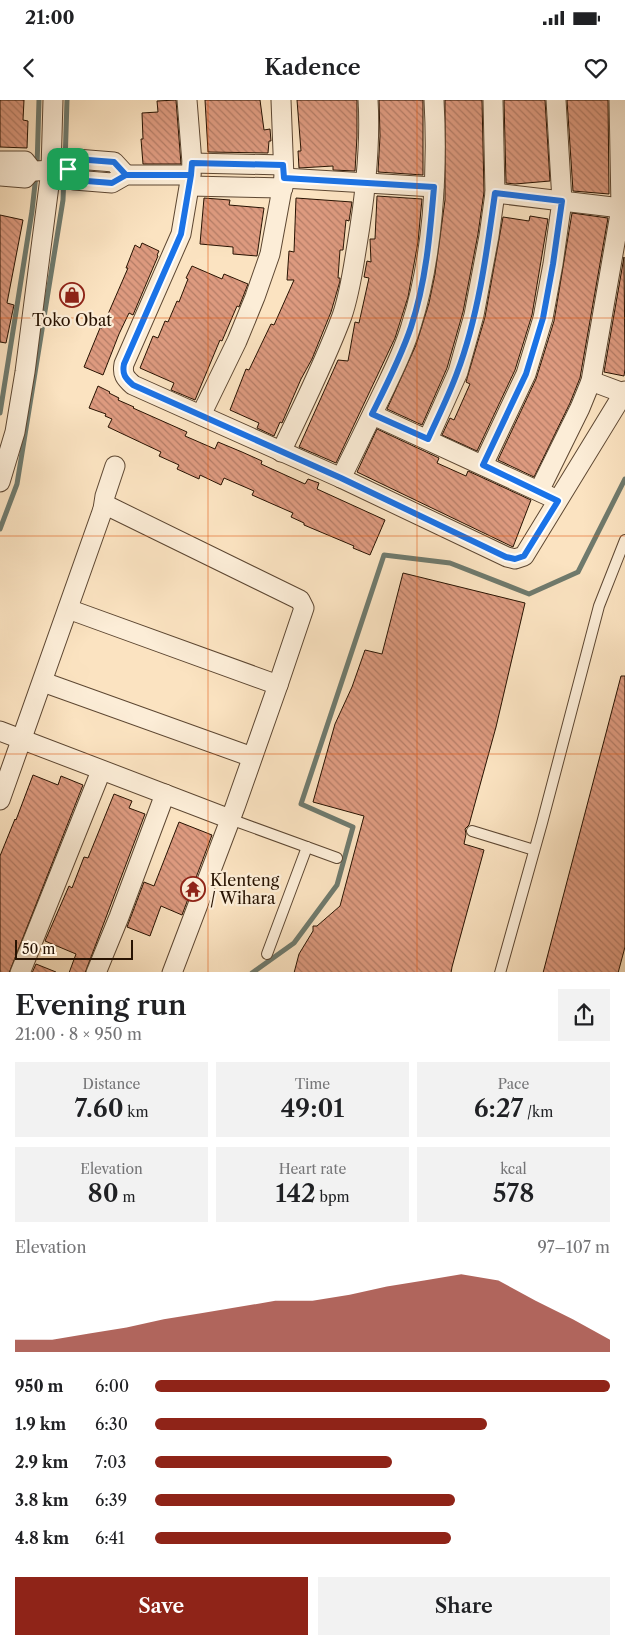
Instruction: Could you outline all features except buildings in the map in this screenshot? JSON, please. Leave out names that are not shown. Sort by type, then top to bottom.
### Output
[{"type":"street","points":[[0,482],[14,432],[25,372],[51,170],[53,100]]},
{"type":"street","points":[[187,100],[191,175],[181,234],[123,370],[125,378],[133,385],[341,478],[506,557],[515,559],[524,556],[624,392],[591,381]]},
{"type":"street","points":[[201,415],[237,341],[270,254],[283,177],[281,100]]},
{"type":"street","points":[[280,452],[326,354],[342,314],[352,280],[366,183],[368,100]]},
{"type":"street","points":[[341,478],[411,327],[420,293],[434,187],[434,100]]},
{"type":"street","points":[[428,439],[458,372],[474,316],[495,193],[492,100]]},
{"type":"street","points":[[483,465],[526,374],[543,318],[562,201],[556,100]]},
{"type":"street","points":[[539,491],[580,408],[591,381],[623,208],[619,100]]},
{"type":"street","points":[[0,161],[25,161],[74,180],[112,183],[126,175],[191,175],[283,177],[434,187]]},
{"type":"street","points":[[0,176],[25,178],[51,170]]},
{"type":"street","points":[[495,193],[623,208]]},
{"type":"street","points":[[372,414],[558,501]]},
{"type":"street","points":[[0,800],[103,509],[105,496],[115,466]]},
{"type":"street","points":[[103,509],[110,507],[300,600],[303,605],[303,612],[278,685],[172,972]]},
{"type":"street","points":[[68,609],[278,685]]},
{"type":"street","points":[[43,682],[252,757]]},
{"type":"street","points":[[0,731],[230,819]]},
{"type":"street","points":[[20,972],[101,771]]},
{"type":"street","points":[[96,972],[165,794]]},
{"type":"lane","points":[[500,972],[599,606],[625,540]]},
{"type":"lane","points":[[230,819],[337,858]]},
{"type":"lane","points":[[472,831],[534,850]]},
{"type":"lane","points":[[267,954],[307,847]]},
{"type":"waterway","points":[[37,167],[39,100]]},
{"type":"waterway","points":[[65,164],[67,100]]},
{"type":"waterway","points":[[0,413],[36,175]]},
{"type":"waterway","points":[[0,529],[17,484],[63,200],[64,175]]},
{"type":"waterway","points":[[253,972],[294,943],[337,885],[353,827],[301,804],[384,555],[450,563],[529,594],[578,572],[625,479]]},
{"type":"place","name":"Toko Obat","points":[[72,295]]},
{"type":"place","name":"Klenteng / Wihara","points":[[193,889]]},
{"type":"route","points":[[68,169],[74,180],[112,183],[126,175],[191,175],[181,234],[124,364],[125,378],[133,385],[341,478],[506,557],[515,559],[524,556],[558,501],[483,465],[526,374],[543,318],[562,201],[495,193],[474,316],[458,372],[428,439],[372,414],[411,327],[426,259],[434,187],[284,178],[283,165],[192,163],[191,175],[126,175],[114,162],[76,159],[68,169]]}]
